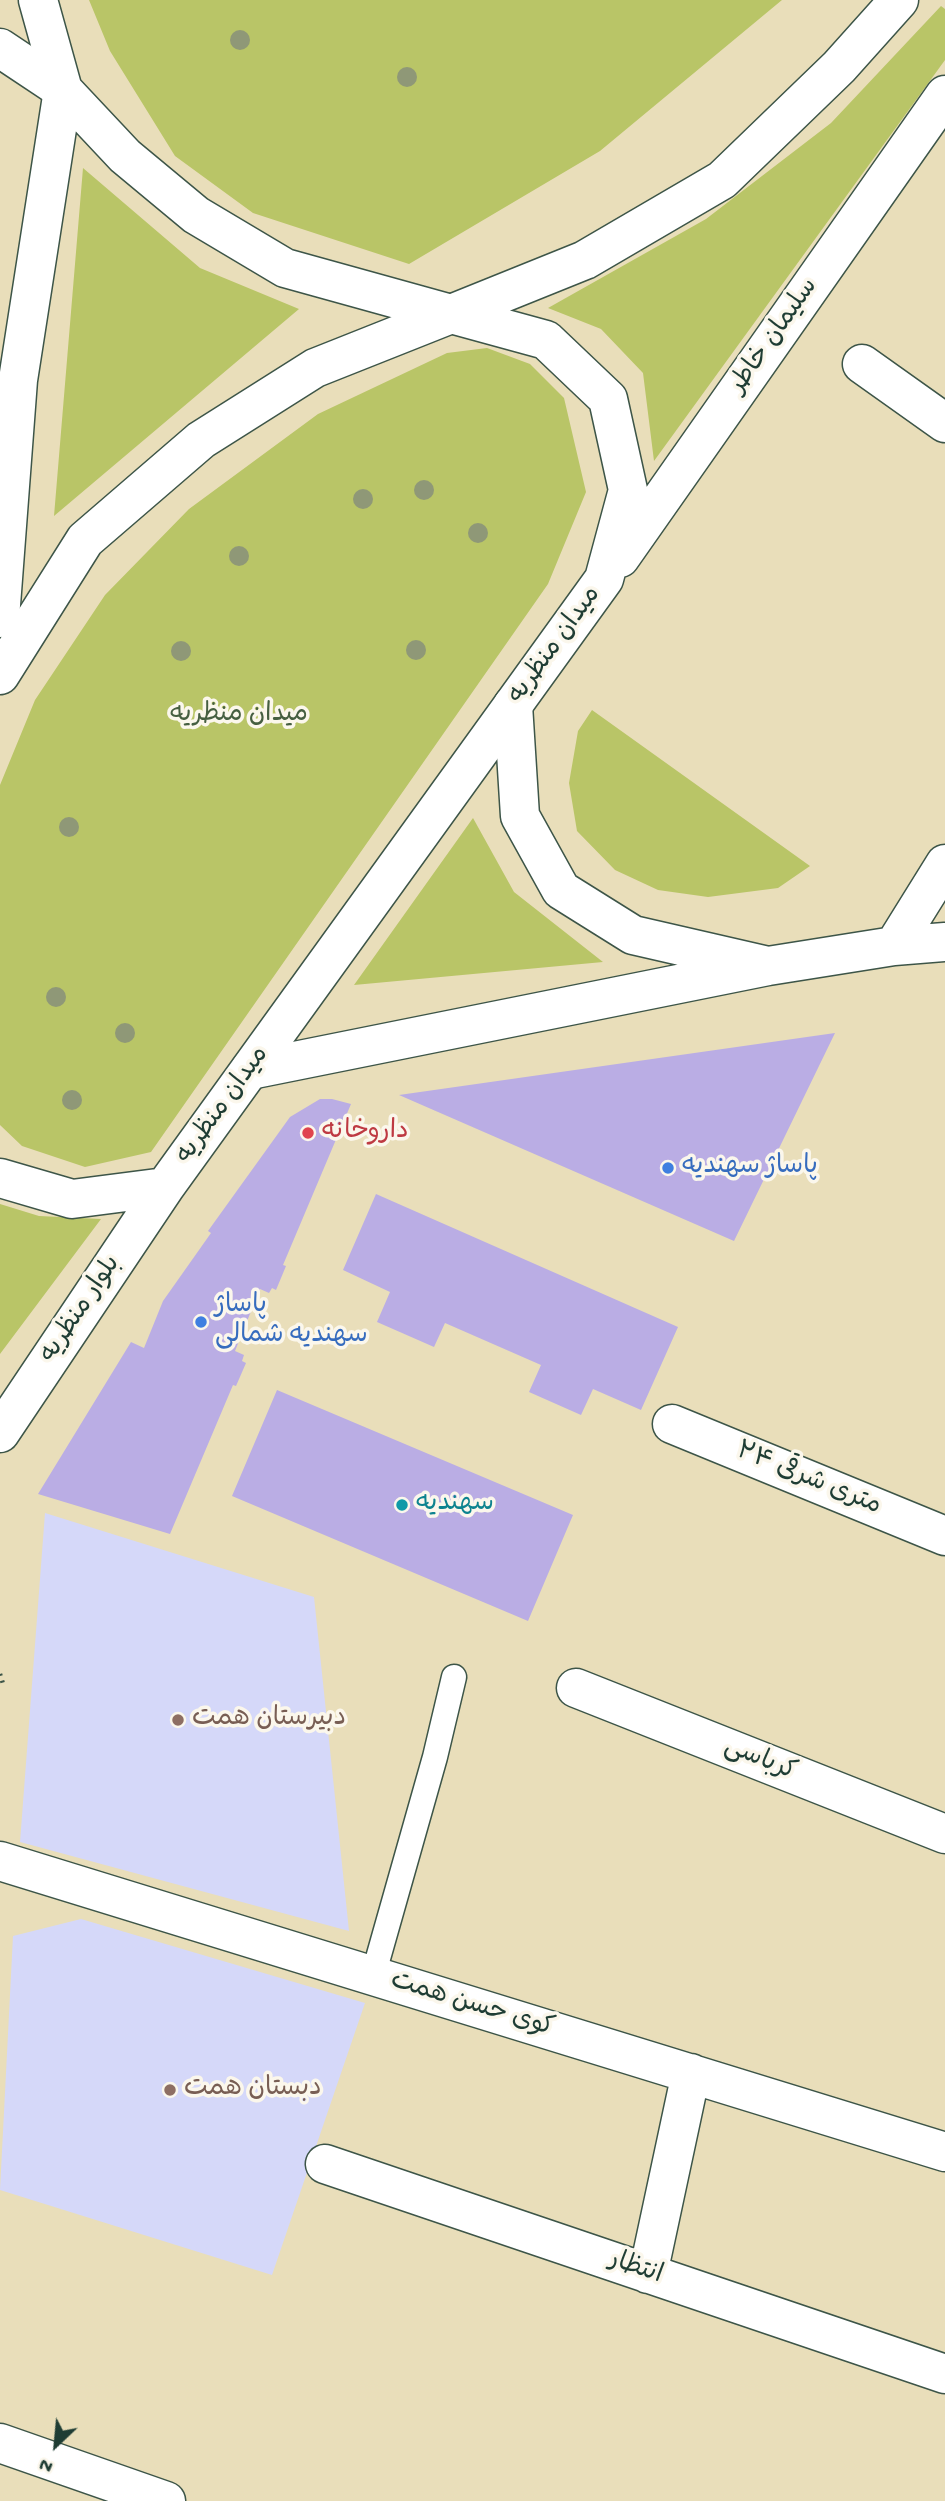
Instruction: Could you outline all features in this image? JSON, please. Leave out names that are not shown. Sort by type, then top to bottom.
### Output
[{"type":"main road","points":[[0,618],[9,374],[63,90],[38,0]]},
{"type":"main road","points":[[0,675],[85,540],[201,440],[315,368],[585,260],[722,180],[839,66],[898,0]]},
{"type":"main road","points":[[0,48],[63,90]]},
{"type":"main road","name":"ميدان منظریه","points":[[0,1178],[72,1199],[165,1187],[604,579],[628,490],[608,399],[547,340],[285,268],[196,215],[125,156],[63,90]]},
{"type":"main road","name":"سلیمان خاطر","points":[[604,579],[945,95]]},
{"type":"main road","points":[[862,365],[945,423]]},
{"type":"main road","points":[[513,705],[520,816],[561,890],[633,935],[768,966]]},
{"type":"main road","points":[[894,946],[945,864]]},
{"type":"main road","points":[[250,1070],[768,966],[894,946],[945,942]]},
{"type":"main road","name":"بلوار منظریه","points":[[0,1433],[165,1187]]},
{"type":"main road","name":"۲۴ متری شرقی","points":[[672,1424],[945,1536]]},
{"type":"main road","name":"کرباسی","points":[[576,1688],[945,1835]]},
{"type":"main road","name":"کوی حسن همت","points":[[0,1861],[945,2152]]},
{"type":"main road","points":[[648,2274],[691,2073]]},
{"type":"main road","name":"انتظار","points":[[325,2164],[945,2374]]},
{"type":"main road","points":[[0,2444],[166,2501]]},
{"type":"lane","points":[[373,1976],[435,1757],[454,1677]]},
{"type":"path","points":[[0,1674],[4,1687]]},
{"type":"shaded area","name":"دبیرستان همت","points":[[45,1513],[314,1597],[349,1931],[20,1842]]},
{"type":"shaded area","name":"دبستان همت","points":[[81,1919],[365,2003],[272,2275],[0,2190],[13,1936]]},
{"type":"green space","points":[[89,0],[782,0],[600,151],[409,264],[253,213],[175,156],[110,51]]},
{"type":"green space","points":[[941,6],[945,9],[945,60],[654,461],[643,373],[601,329],[548,308],[706,219],[831,123]]},
{"type":"green space","points":[[83,168],[200,268],[299,309],[54,516]]},
{"type":"green space","name":"میدان منظریه","points":[[487,348],[530,364],[564,398],[586,492],[548,584],[151,1152],[85,1167],[22,1146],[0,1125],[0,785],[35,700],[105,595],[189,509],[318,414],[447,353]]},
{"type":"green space","points":[[592,710],[810,866],[778,888],[708,897],[658,890],[615,870],[577,831],[569,783],[578,731]]},
{"type":"green space","points":[[473,818],[514,892],[603,962],[354,985]]},
{"type":"green space","points":[[0,1204],[39,1216],[101,1219],[0,1354]]},
{"type":"building","name":"پاساژ سهندیه","points":[[835,1033],[734,1241],[399,1095]]},
{"type":"building","name":"پاساژ سهندیه شمالی","points":[[320,1099],[351,1104],[283,1265],[286,1266],[276,1290],[272,1288],[269,1293],[260,1289],[235,1351],[244,1355],[242,1361],[246,1363],[236,1386],[233,1385],[170,1534],[38,1494],[131,1342],[144,1348],[163,1301],[211,1233],[208,1231],[290,1117]]},
{"type":"building","points":[[376,1194],[678,1327],[641,1410],[593,1389],[581,1415],[529,1392],[541,1365],[445,1323],[434,1347],[377,1322],[390,1292],[343,1270]]},
{"type":"building","name":"سهندیه","points":[[277,1390],[573,1515],[528,1621],[232,1496]]},
{"type":"place","name":"داروخانه","points":[[308,1133]]},
{"type":"place","name":"پاساژ سهندیه","points":[[668,1168]]},
{"type":"place","name":"پاساژ سهندیه شمالی","points":[[201,1322]]},
{"type":"place","name":"سهندیه","points":[[402,1505]]},
{"type":"place","name":"دبیرستان همت","points":[[178,1720]]},
{"type":"place","name":"دبستان همت","points":[[170,2090]]}]
